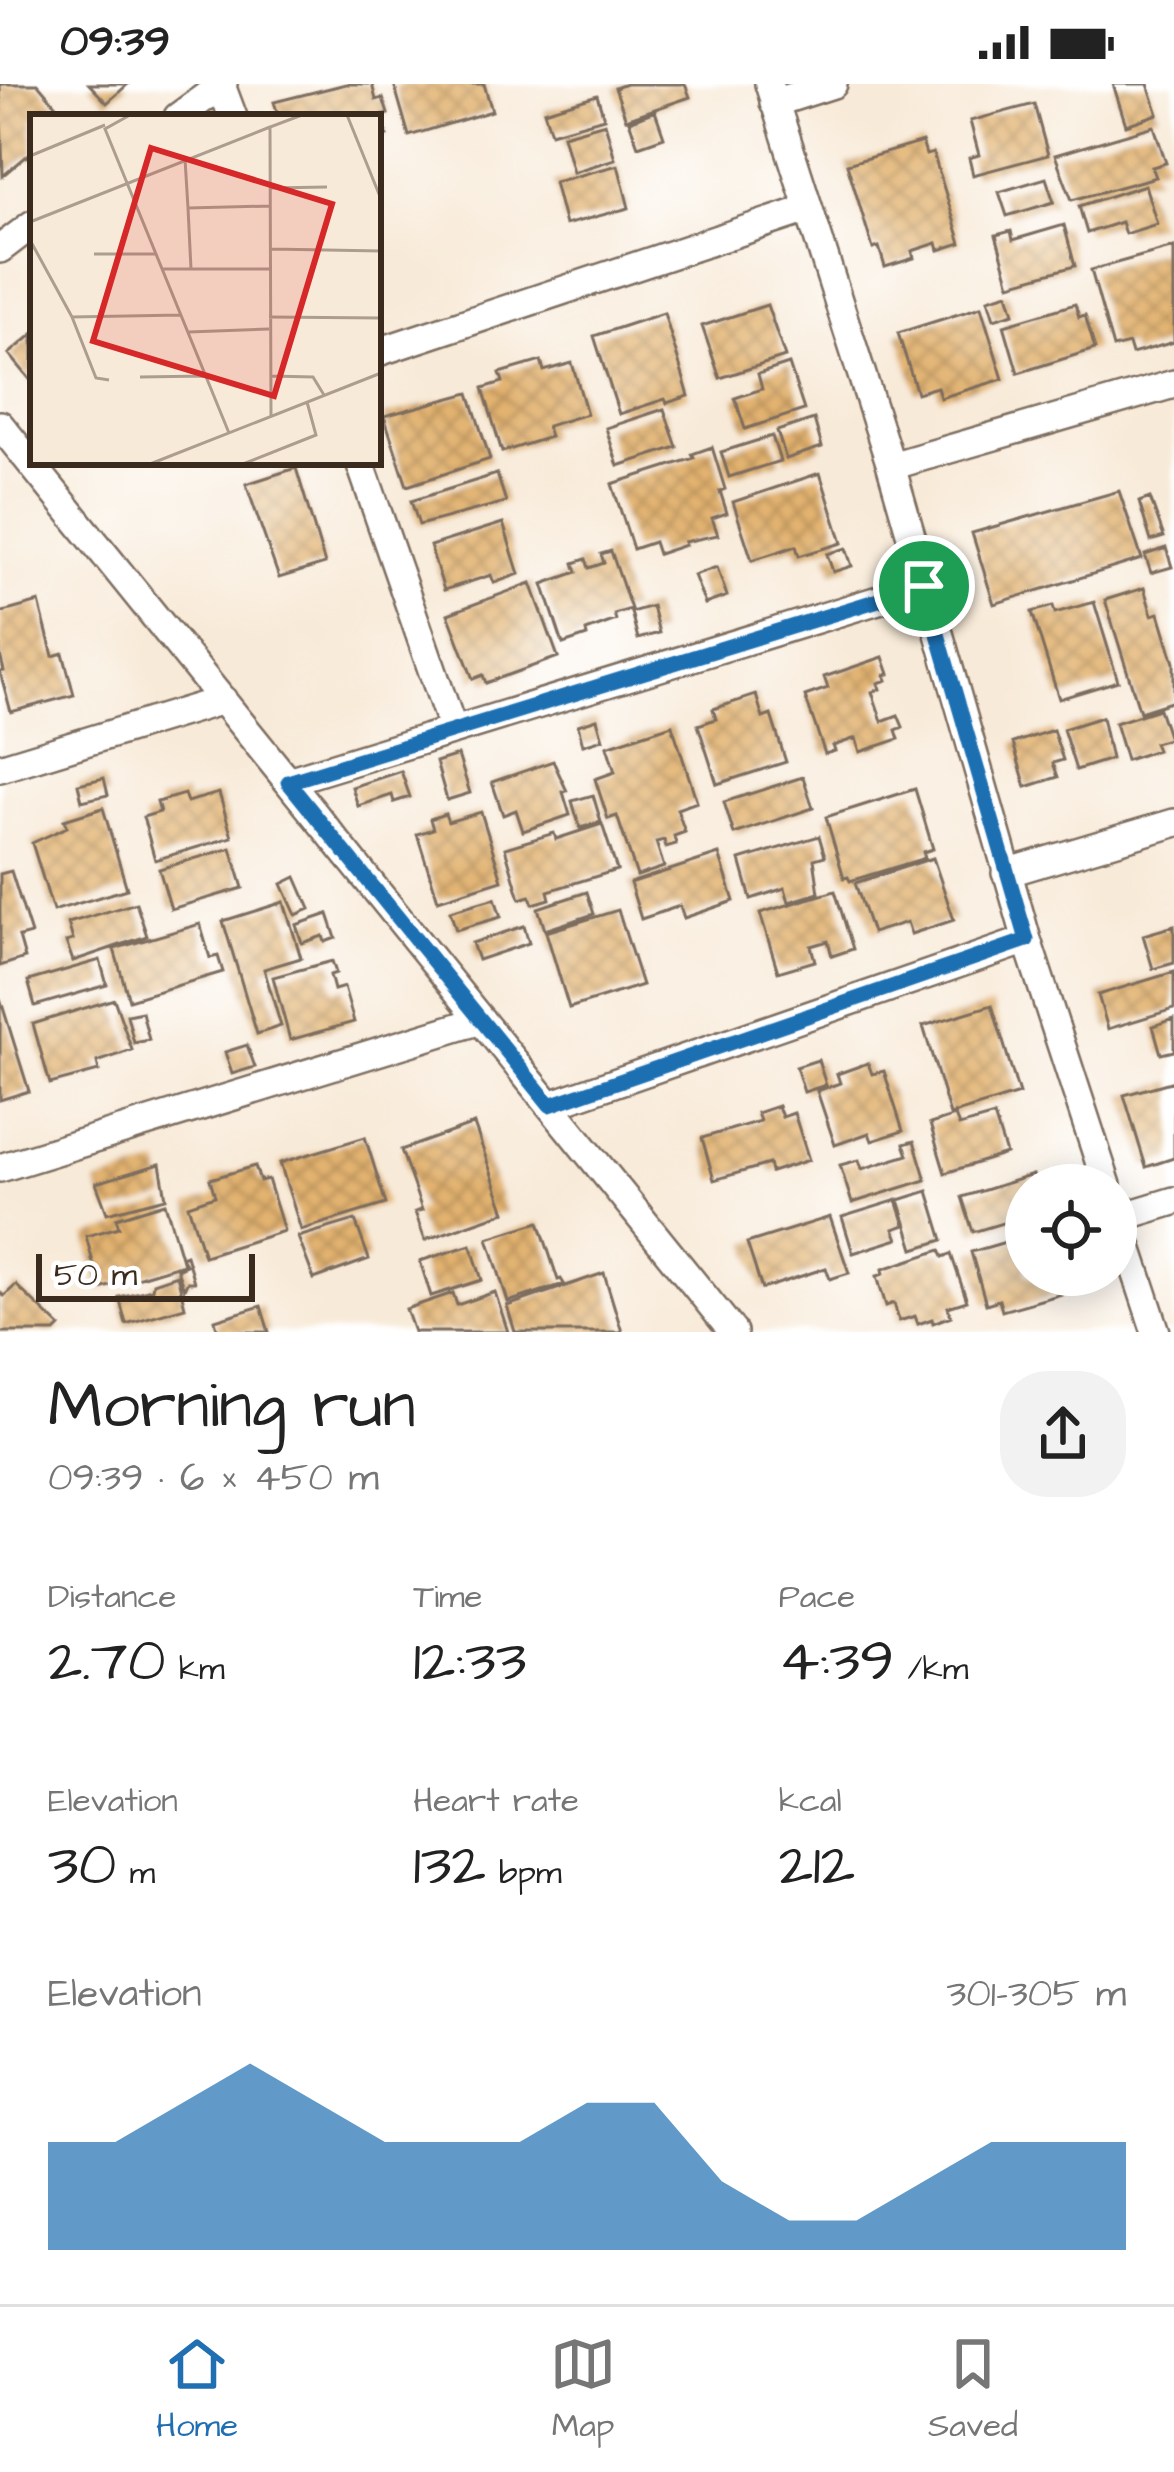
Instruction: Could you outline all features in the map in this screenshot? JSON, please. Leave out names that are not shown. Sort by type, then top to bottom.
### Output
[{"type":"street","points":[[833,84],[771,94],[891,466],[1006,873],[1100,1164]]},
{"type":"street","points":[[182,114],[222,85],[232,114]]},
{"type":"street","points":[[381,351],[808,209]]},
{"type":"street","points":[[0,249],[30,226]]},
{"type":"street","points":[[891,466],[1174,384]]},
{"type":"street","points":[[0,425],[30,462]]},
{"type":"street","points":[[32,465],[733,1332]]},
{"type":"street","points":[[360,465],[453,730]]},
{"type":"street","points":[[288,782],[924,586]]},
{"type":"street","points":[[0,768],[223,700]]},
{"type":"street","points":[[1006,873],[1174,823]]},
{"type":"street","points":[[550,1105],[1027,940]]},
{"type":"street","points":[[0,1168],[481,1020]]},
{"type":"street","points":[[1137,1210],[1174,1202]]},
{"type":"street","points":[[1137,1275],[1156,1332]]},
{"type":"building","points":[[0,84],[38,84],[63,114],[30,114],[30,158],[3,176]]},
{"type":"building","points":[[89,84],[128,84],[107,103]]},
{"type":"building","points":[[346,84],[372,84],[376,100],[383,98],[388,114],[278,114],[274,102]]},
{"type":"building","points":[[394,84],[484,84],[492,111],[409,136]]},
{"type":"building","points":[[685,84],[690,97],[626,119],[615,88]]},
{"type":"building","points":[[1113,84],[1148,84],[1158,114],[1126,125]]},
{"type":"building","points":[[597,95],[604,118],[551,133],[544,111]]},
{"type":"building","points":[[1034,104],[1048,155],[973,175],[969,158],[979,155],[970,121]]},
{"type":"building","points":[[655,111],[664,137],[638,146],[629,121]]},
{"type":"building","points":[[605,123],[615,159],[573,172],[563,135]]},
{"type":"building","points":[[1154,126],[1166,163],[1152,167],[1156,177],[1072,200],[1055,155]]},
{"type":"building","points":[[922,142],[926,155],[933,153],[961,243],[939,250],[937,243],[912,251],[914,258],[885,267],[879,247],[873,249],[847,164]]},
{"type":"building","points":[[618,165],[629,208],[565,225],[554,182]]},
{"type":"building","points":[[1046,178],[1054,202],[1007,216],[999,192]]},
{"type":"building","points":[[1145,185],[1157,224],[1125,234],[1121,222],[1087,233],[1079,206]]},
{"type":"building","points":[[1064,225],[1075,266],[1010,284],[996,235],[1011,231],[1013,240]]},
{"type":"building","points":[[1174,247],[1174,342],[1132,354],[1129,344],[1113,348],[1091,270]]},
{"type":"building","points":[[1008,293],[1014,313],[994,319],[988,299]]},
{"type":"building","points":[[1075,304],[1079,317],[1085,315],[1095,349],[1018,373],[1004,325]]},
{"type":"building","points":[[767,305],[785,357],[720,378],[702,326]]},
{"type":"building","points":[[981,307],[1003,379],[940,398],[937,387],[917,393],[898,333]]},
{"type":"building","points":[[664,313],[689,396],[619,414],[594,336]]},
{"type":"building","points":[[30,336],[30,379],[9,354]]},
{"type":"building","points":[[541,361],[544,371],[572,363],[587,414],[547,426],[550,437],[502,452],[483,388],[503,382],[500,373]]},
{"type":"building","points":[[789,364],[804,410],[745,429],[735,398],[762,389],[758,374]]},
{"type":"building","points":[[469,393],[490,459],[407,486],[384,416]]},
{"type":"building","points":[[664,409],[677,447],[618,466],[606,428]]},
{"type":"building","points":[[814,419],[822,447],[786,459],[777,431]]},
{"type":"building","points":[[772,436],[780,461],[729,477],[721,452]]},
{"type":"building","points":[[712,447],[727,513],[712,518],[718,535],[658,554],[654,542],[633,549],[612,484],[694,458],[692,454]]},
{"type":"building","points":[[296,468],[325,564],[279,578],[246,484]]},
{"type":"building","points":[[820,473],[842,543],[799,556],[796,546],[752,560],[733,502]]},
{"type":"building","points":[[497,474],[506,502],[419,525],[411,501]]},
{"type":"building","points":[[1119,491],[1142,559],[994,604],[972,533]]},
{"type":"building","points":[[1150,498],[1164,537],[1151,541],[1139,502]]},
{"type":"building","points":[[503,523],[519,574],[494,583],[491,575],[444,590],[430,546]]},
{"type":"building","points":[[846,548],[852,566],[833,572],[827,554]]},
{"type":"building","points":[[1166,548],[1172,567],[1151,573],[1145,555]]},
{"type":"building","points":[[611,551],[631,609],[586,631],[587,636],[563,644],[543,584],[577,572],[574,563],[586,559],[589,568],[604,563],[601,554]]},
{"type":"building","points":[[717,567],[727,596],[705,604],[694,575]]},
{"type":"building","points":[[531,583],[558,657],[486,683],[483,675],[473,679],[448,614]]},
{"type":"building","points":[[1144,588],[1152,615],[1159,613],[1174,663],[1174,701],[1140,712],[1105,600]]},
{"type":"building","points":[[39,602],[53,656],[63,653],[74,695],[11,712],[0,672],[4,671],[0,613]]},
{"type":"building","points":[[1094,602],[1118,681],[1059,699],[1032,612],[1053,606],[1055,613]]},
{"type":"building","points":[[652,606],[659,633],[638,639],[631,612]]},
{"type":"building","points":[[883,657],[889,674],[878,683],[880,689],[872,692],[882,721],[898,715],[903,727],[896,730],[899,739],[860,752],[856,738],[825,754],[805,696],[828,688],[824,677]]},
{"type":"building","points":[[756,695],[763,718],[771,715],[786,762],[717,784],[698,725],[716,719],[713,709]]},
{"type":"building","points":[[1159,709],[1169,739],[1154,743],[1157,750],[1126,760],[1115,723]]},
{"type":"building","points":[[1102,717],[1111,759],[1076,770],[1063,729]]},
{"type":"building","points":[[597,719],[603,739],[583,745],[578,725]]},
{"type":"building","points":[[672,725],[697,802],[677,809],[685,832],[674,836],[676,844],[666,847],[664,840],[656,842],[664,867],[637,876],[617,816],[608,819],[595,779],[615,772],[607,746]]},
{"type":"building","points":[[1053,730],[1063,760],[1053,763],[1058,777],[1026,787],[1013,743]]},
{"type":"building","points":[[458,755],[470,793],[447,800],[436,762]]},
{"type":"building","points":[[553,761],[567,791],[563,792],[570,815],[523,831],[516,810],[503,815],[492,782]]},
{"type":"building","points":[[401,771],[410,797],[394,802],[392,795],[358,806],[352,787]]},
{"type":"building","points":[[803,777],[813,808],[734,834],[724,802]]},
{"type":"building","points":[[104,778],[108,795],[82,801],[78,784]]},
{"type":"building","points":[[915,789],[933,849],[923,852],[925,858],[850,881],[844,878],[826,817]]},
{"type":"building","points":[[219,793],[232,837],[155,860],[143,817],[160,812],[157,802],[184,794],[187,802]]},
{"type":"building","points":[[593,795],[601,822],[580,828],[572,801]]},
{"type":"building","points":[[103,808],[127,889],[53,911],[32,843],[67,827],[64,820]]},
{"type":"building","points":[[481,812],[502,880],[438,900],[417,834],[433,829],[430,819],[445,814],[448,822]]},
{"type":"building","points":[[602,824],[617,870],[548,891],[550,899],[533,904],[530,896],[520,899],[505,848]]},
{"type":"building","points":[[819,836],[825,856],[814,859],[819,893],[789,902],[785,888],[751,899],[740,860]]},
{"type":"building","points":[[231,848],[243,888],[171,909],[159,869]]},
{"type":"building","points":[[719,854],[734,901],[684,918],[680,906],[641,919],[630,883]]},
{"type":"building","points":[[933,858],[954,920],[911,934],[907,922],[872,933],[855,883]]},
{"type":"building","points":[[11,871],[31,934],[19,937],[25,958],[0,966],[0,874]]},
{"type":"building","points":[[296,877],[310,909],[296,915],[282,884]]},
{"type":"building","points":[[835,891],[853,949],[832,956],[828,941],[811,946],[815,961],[778,972],[760,913]]},
{"type":"building","points":[[587,892],[594,914],[545,930],[538,908]]},
{"type":"building","points":[[495,898],[501,917],[456,930],[450,911]]},
{"type":"building","points":[[284,902],[301,958],[264,969],[281,1026],[257,1034],[223,921]]},
{"type":"building","points":[[136,903],[147,936],[73,961],[66,942],[73,940],[68,923]]},
{"type":"building","points":[[618,910],[642,985],[569,1008],[546,932]]},
{"type":"building","points":[[328,914],[336,938],[325,942],[323,936],[302,943],[296,925]]},
{"type":"building","points":[[200,924],[210,958],[218,956],[223,972],[129,1000],[114,949]]},
{"type":"building","points":[[524,926],[529,943],[478,960],[472,943]]},
{"type":"building","points":[[1174,926],[1174,963],[1153,969],[1143,935]]},
{"type":"building","points":[[100,960],[107,985],[35,1006],[28,981]]},
{"type":"building","points":[[332,961],[334,990],[344,987],[354,1022],[290,1040],[273,977]]},
{"type":"building","points":[[1174,972],[1174,1009],[1108,1029],[1098,995]]},
{"type":"building","points":[[0,998],[29,1091],[0,1100]]},
{"type":"building","points":[[114,999],[132,1050],[97,1062],[99,1071],[50,1084],[33,1024]]},
{"type":"building","points":[[992,1005],[1019,1094],[950,1115],[923,1026]]},
{"type":"building","points":[[142,1012],[149,1040],[134,1043],[127,1015]]},
{"type":"building","points":[[1174,1019],[1174,1051],[1161,1054],[1153,1026]]},
{"type":"building","points":[[247,1045],[255,1067],[232,1074],[225,1052]]},
{"type":"building","points":[[818,1060],[826,1085],[804,1092],[796,1067]]},
{"type":"building","points":[[868,1063],[872,1074],[884,1071],[903,1131],[872,1141],[869,1133],[835,1145],[817,1091],[840,1083],[837,1074]]},
{"type":"building","points":[[1174,1081],[1174,1158],[1146,1167],[1124,1095]]},
{"type":"building","points":[[778,1106],[782,1117],[794,1113],[809,1160],[771,1172],[769,1164],[714,1180],[702,1138],[760,1121],[757,1113]]},
{"type":"building","points":[[955,1116],[959,1126],[994,1116],[1006,1154],[945,1173],[930,1124]]},
{"type":"building","points":[[474,1124],[505,1212],[425,1240],[415,1212],[422,1210],[401,1150]]},
{"type":"building","points":[[365,1137],[386,1204],[301,1230],[280,1163]]},
{"type":"building","points":[[914,1141],[926,1180],[852,1203],[840,1165],[859,1160],[862,1169],[908,1155],[904,1144]]},
{"type":"building","points":[[160,1164],[166,1198],[107,1213],[96,1183]]},
{"type":"building","points":[[255,1166],[260,1181],[268,1179],[284,1231],[204,1256],[188,1205],[215,1196],[210,1179]]},
{"type":"building","points":[[1005,1184],[1005,1222],[973,1232],[962,1197]]},
{"type":"building","points":[[928,1191],[943,1240],[914,1249],[899,1200]]},
{"type":"building","points":[[897,1200],[905,1225],[894,1229],[898,1239],[853,1253],[842,1217]]},
{"type":"building","points":[[165,1203],[183,1264],[100,1289],[86,1236],[119,1227],[116,1218]]},
{"type":"building","points":[[830,1217],[849,1273],[830,1279],[826,1268],[762,1289],[747,1243]]},
{"type":"building","points":[[355,1220],[369,1259],[314,1279],[298,1237]]},
{"type":"building","points":[[539,1222],[558,1280],[564,1284],[508,1302],[488,1238]]},
{"type":"building","points":[[1005,1242],[1005,1296],[1055,1296],[1002,1311],[999,1300],[986,1304],[971,1252]]},
{"type":"building","points":[[471,1245],[482,1280],[431,1296],[420,1261]]},
{"type":"building","points":[[940,1250],[943,1257],[951,1254],[967,1301],[948,1307],[951,1316],[933,1323],[932,1319],[918,1324],[915,1316],[899,1321],[894,1303],[886,1306],[877,1276],[884,1274],[883,1269]]},
{"type":"building","points":[[186,1255],[194,1282],[187,1282],[184,1289],[177,1269],[186,1265],[181,1257]]},
{"type":"building","points":[[604,1273],[622,1332],[515,1332],[507,1306]]},
{"type":"building","points":[[177,1275],[185,1307],[126,1324],[119,1297],[152,1289],[153,1283]]},
{"type":"building","points":[[16,1285],[60,1327],[55,1332],[0,1332],[0,1292],[4,1296]]},
{"type":"building","points":[[495,1292],[508,1332],[414,1332],[406,1309],[453,1293],[457,1305]]},
{"type":"building","points":[[261,1306],[269,1332],[218,1332],[215,1320]]},
{"type":"route","points":[[924,586],[1027,940],[550,1105],[288,782],[453,730],[924,586]]}]
